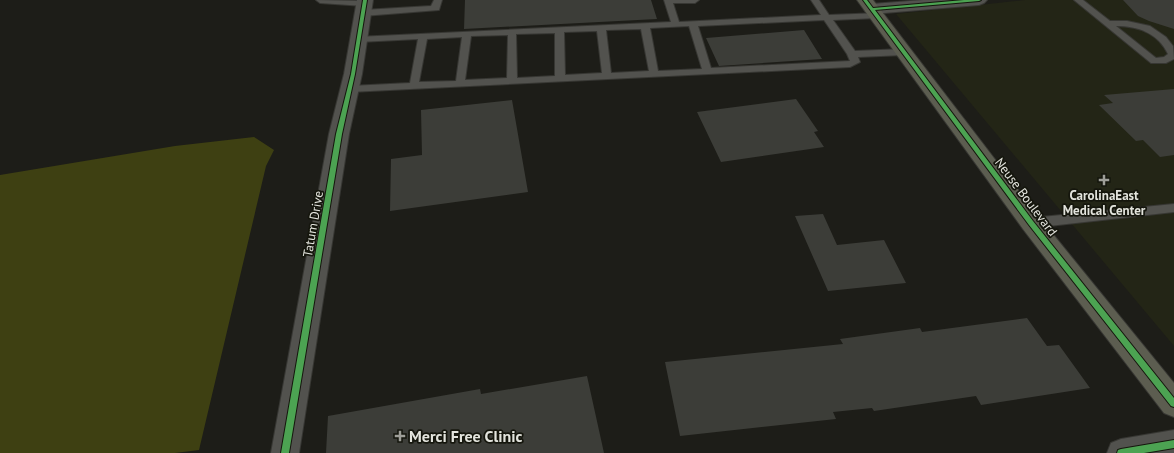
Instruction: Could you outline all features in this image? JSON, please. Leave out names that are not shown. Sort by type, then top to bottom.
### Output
[{"type":"main road","name":"Neuse Boulevard","points":[[872,8],[1031,223],[1174,404]]},
{"type":"street","points":[[872,8],[979,0]]},
{"type":"street","name":"Tatum Drive","points":[[285,453],[338,142],[350,89],[364,5]]},
{"type":"street","points":[[1121,453],[1174,444]]},
{"type":"lane","points":[[320,0],[405,11],[436,8],[438,0]]},
{"type":"lane","points":[[405,11],[407,0]]},
{"type":"lane","points":[[676,25],[668,1],[695,0]]},
{"type":"lane","points":[[350,89],[850,64],[855,62],[852,54],[815,0]]},
{"type":"lane","points":[[1078,0],[1107,24],[1154,61],[1166,60],[1174,55],[1170,46],[1146,28],[1130,23],[1107,24]]},
{"type":"lane","points":[[358,38],[828,19],[872,8]]},
{"type":"lane","points":[[693,24],[707,71]]},
{"type":"lane","points":[[645,26],[654,74]]},
{"type":"lane","points":[[601,28],[607,76]]},
{"type":"lane","points":[[559,30],[560,78]]},
{"type":"lane","points":[[512,32],[512,81]]},
{"type":"lane","points":[[460,84],[467,34]]},
{"type":"lane","points":[[414,86],[423,36]]},
{"type":"lane","points":[[852,54],[904,52]]},
{"type":"lane","points":[[1031,223],[1174,208]]},
{"type":"shaded area","name":"CarolinaEast Medical Center","points":[[1025,0],[1174,0],[1174,346],[896,14]]},
{"type":"shaded area","points":[[254,137],[274,150],[266,166],[199,450],[175,453],[0,453],[0,175],[175,146]]},
{"type":"building","points":[[465,0],[651,0],[657,19],[464,29]]},
{"type":"building","points":[[1123,0],[1174,0],[1174,29],[1138,16]]},
{"type":"building","points":[[804,30],[822,59],[719,66],[706,38]]},
{"type":"building","points":[[1174,89],[1174,155],[1160,157],[1143,140],[1136,141],[1099,105],[1113,103],[1104,95]]},
{"type":"building","points":[[796,99],[818,131],[814,132],[824,147],[721,162],[697,112]]},
{"type":"building","points":[[512,100],[528,192],[390,211],[391,159],[422,155],[421,110]]},
{"type":"building","points":[[823,214],[837,245],[884,240],[906,283],[828,291],[795,216]]},
{"type":"building","points":[[1027,318],[1047,346],[1059,345],[1090,388],[981,405],[976,396],[874,411],[872,408],[833,412],[836,419],[680,436],[665,362],[843,344],[840,339],[920,328],[922,332]]},
{"type":"building","points":[[587,376],[604,453],[326,453],[328,416],[480,389],[481,394]]},
{"type":"cycle path","points":[[285,453],[339,134],[353,74],[365,0]]},
{"type":"cycle path","points":[[865,0],[1031,223],[1174,404]]},
{"type":"cycle path","points":[[872,9],[979,0]]},
{"type":"cycle path","points":[[1121,453],[1174,444]]},
{"type":"place","name":"CarolinaEast Medical Center","points":[[1104,180]]},
{"type":"place","name":"Merci Free Clinic","points":[[400,436]]}]
